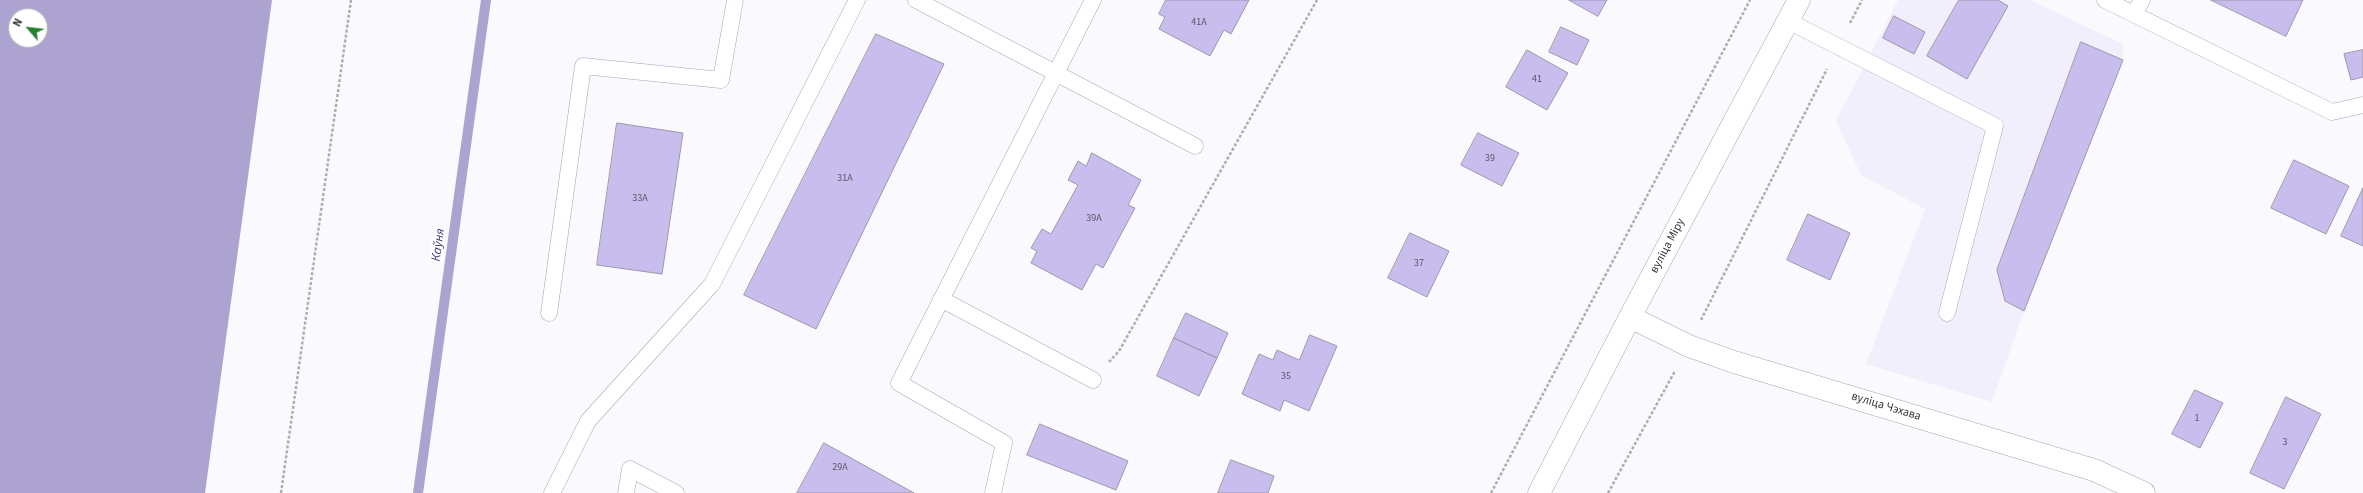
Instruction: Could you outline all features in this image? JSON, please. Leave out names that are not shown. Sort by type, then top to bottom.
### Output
[{"type":"main road","name":"вуліца Міру","points":[[1539,493],[1630,317],[1799,0]]},
{"type":"main road","name":"вуліца Чэхава","points":[[1630,317],[1688,346],[1734,362],[2094,470],[2144,493]]},
{"type":"lane","points":[[550,313],[583,66],[721,80],[735,0]]},
{"type":"lane","points":[[552,493],[588,421],[712,284],[857,0]]},
{"type":"lane","points":[[916,0],[1057,72],[1195,146]]},
{"type":"lane","points":[[993,493],[1004,443],[899,383],[1093,0]]},
{"type":"lane","points":[[2105,0],[2332,112],[2363,105]]},
{"type":"lane","points":[[2134,14],[2142,0]]},
{"type":"lane","points":[[1788,21],[1994,126],[1948,313]]},
{"type":"lane","points":[[941,299],[1093,380]]},
{"type":"lane","points":[[626,493],[630,469],[676,493]]},
{"type":"path","points":[[281,493],[352,0]]},
{"type":"path","points":[[1093,380],[1119,351],[1317,0]]},
{"type":"path","points":[[1491,493],[1750,0]]},
{"type":"path","points":[[1608,493],[1688,346],[1862,0]]},
{"type":"shaded area","points":[[0,0],[272,0],[205,493],[0,493]]},
{"type":"shaded area","points":[[1898,0],[2030,0],[2123,44],[2123,60],[2024,311],[1992,402],[1866,364],[1925,209],[1861,175],[1836,121]]},
{"type":"building","points":[[1166,0],[1249,0],[1231,34],[1224,30],[1210,56],[1159,29],[1165,17],[1159,14]]},
{"type":"building","points":[[1569,0],[1607,0],[1598,16]]},
{"type":"building","points":[[1959,0],[1998,0],[2008,6],[1967,79],[1927,56]]},
{"type":"building","points":[[2211,0],[2303,0],[2286,36]]},
{"type":"building","points":[[1894,16],[1925,32],[1914,54],[1883,38]]},
{"type":"building","points":[[1561,27],[1589,40],[1577,65],[1549,52]]},
{"type":"building","points":[[876,34],[944,64],[816,329],[744,295]]},
{"type":"building","points":[[2081,42],[2123,60],[2024,311],[2005,301],[1997,270]]},
{"type":"building","points":[[1527,50],[1568,73],[1547,110],[1506,87]]},
{"type":"building","points":[[2363,50],[2363,77],[2351,80],[2344,54]]},
{"type":"building","points":[[617,123],[683,133],[662,274],[597,265]]},
{"type":"building","points":[[1478,133],[1519,153],[1502,186],[1461,165]]},
{"type":"building","points":[[1092,153],[1141,180],[1128,205],[1135,208],[1103,268],[1096,264],[1082,290],[1031,263],[1037,251],[1031,248],[1042,229],[1051,234],[1078,185],[1068,180],[1078,161],[1086,166]]},
{"type":"building","points":[[2294,160],[2349,186],[2326,234],[2271,208]]},
{"type":"building","points":[[2363,188],[2363,246],[2341,236]]},
{"type":"building","points":[[1808,214],[1850,233],[1830,280],[1787,260]]},
{"type":"building","points":[[1410,233],[1449,251],[1427,297],[1388,278]]},
{"type":"building","points":[[1186,313],[1228,333],[1217,358],[1174,338]]},
{"type":"building","points":[[1310,335],[1337,346],[1309,411],[1284,400],[1280,411],[1242,394],[1259,354],[1273,360],[1277,350],[1299,360]]},
{"type":"building","points":[[1174,338],[1217,358],[1199,396],[1157,376]]},
{"type":"building","points":[[2195,390],[2223,403],[2200,448],[2172,434]]},
{"type":"building","points":[[2286,397],[2321,414],[2284,489],[2250,473]]},
{"type":"building","points":[[1040,424],[1128,461],[1116,490],[1027,455]]},
{"type":"building","points":[[824,443],[914,493],[797,493]]},
{"type":"building","points":[[1231,460],[1274,476],[1268,493],[1218,493]]},
{"type":"waterway","name":"Каўня","points":[[418,493],[486,0]]}]
